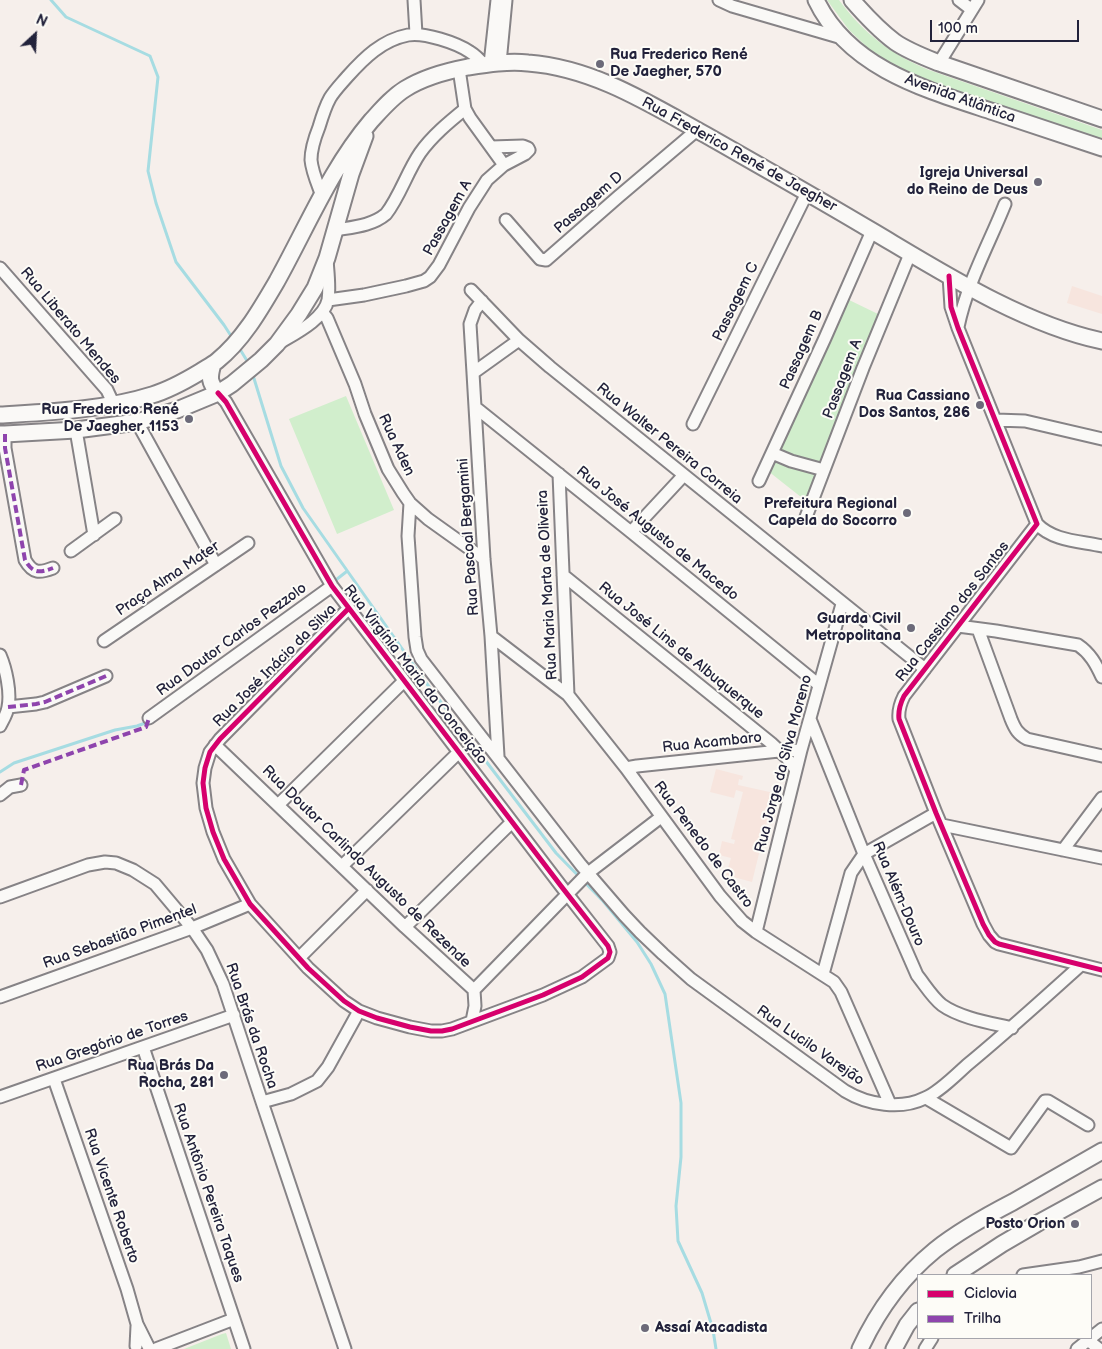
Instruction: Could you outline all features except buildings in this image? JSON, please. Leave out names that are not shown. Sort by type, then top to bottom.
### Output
[{"type":"main road","name":"Avenida Atlântica","points":[[816,0],[842,38],[888,72],[929,90],[1102,148]]},
{"type":"main road","name":"Avenida Atlântica","points":[[852,0],[874,24],[896,42],[918,54],[939,63],[1102,118]]},
{"type":"main road","name":"Rua Frederico René de Jaegher","points":[[7,414],[114,405],[167,389],[187,380],[214,363],[231,348],[251,324],[270,294],[351,146],[369,123],[392,99],[406,88],[423,80],[459,69],[514,62],[554,66],[583,73],[623,90],[807,192],[969,287],[1054,328],[1102,341]]},
{"type":"main road","name":"Rua Frederico René de Jaegher","points":[[3,434],[76,430],[137,422],[177,410],[218,393],[261,360],[278,344],[315,288],[327,258],[351,174],[369,123]]},
{"type":"main road","points":[[308,222],[318,218],[329,223],[334,230]]},
{"type":"main road","points":[[214,363],[210,382],[218,393]]},
{"type":"main road","points":[[3,434],[9,423],[7,414]]},
{"type":"main road","points":[[860,1349],[883,1306],[910,1273],[935,1250],[987,1216],[1102,1151]]},
{"type":"main road","points":[[957,1274],[1002,1244],[1102,1188]]},
{"type":"main road","points":[[894,1349],[917,1312]]},
{"type":"street","points":[[414,0],[416,34]]},
{"type":"street","points":[[491,64],[496,0]]},
{"type":"street","points":[[491,64],[506,0]]},
{"type":"street","points":[[719,0],[842,38]]},
{"type":"street","points":[[939,63],[975,5],[959,0]]},
{"type":"street","points":[[322,196],[311,160],[312,148],[329,100],[361,61],[376,48],[390,41],[416,34],[453,43],[491,64]]},
{"type":"street","points":[[459,69],[465,109],[504,164]]},
{"type":"street","points":[[334,230],[364,225],[380,219],[386,214],[420,153],[444,127],[465,109]]},
{"type":"street","name":"Passagem D","points":[[506,220],[540,259],[544,261],[697,130]]},
{"type":"street","name":"Passagem A","points":[[328,300],[406,286],[424,281],[430,277],[439,265],[487,180],[504,164],[525,154],[529,150],[522,146],[491,147]]},
{"type":"street","name":"Passagem C","points":[[693,424],[807,192]]},
{"type":"street","points":[[958,328],[969,287],[1005,204]]},
{"type":"street","name":"Passagem B","points":[[759,481],[872,231]]},
{"type":"street","name":"Passagem A","points":[[806,517],[863,368],[910,254]]},
{"type":"street","name":"Rua Frederico René de Jaegher","points":[[278,344],[312,322],[326,307],[328,300],[327,258]]},
{"type":"street","name":"Rua Liberato Mendes","points":[[0,268],[107,390],[114,405]]},
{"type":"street","points":[[949,276],[951,307],[958,328],[1037,524],[1043,530],[1056,536],[1102,546]]},
{"type":"street","name":"Rua Walter Pereira Correia","points":[[471,290],[519,340],[550,367],[925,670]]},
{"type":"street","name":"Rua Pascoal Bergamini","points":[[482,301],[474,310],[469,334],[498,756]]},
{"type":"street","name":"Rua Aden","points":[[322,312],[327,318],[355,384],[388,469],[410,503],[428,519],[484,559]]},
{"type":"street","points":[[473,373],[519,340]]},
{"type":"street","name":"Rua Virgínia Maria da Conceição","points":[[218,393],[226,402],[332,586],[512,822],[570,891],[608,946],[610,952],[608,958]]},
{"type":"street","name":"Rua José Augusto de Macedo","points":[[475,408],[819,685]]},
{"type":"street","points":[[998,424],[1025,421],[1102,439]]},
{"type":"street","points":[[137,422],[216,564]]},
{"type":"street","points":[[76,430],[94,535]]},
{"type":"street","points":[[3,434],[25,560],[28,566],[38,572],[54,568]]},
{"type":"street","points":[[772,453],[791,461],[824,470]]},
{"type":"street","name":"Rua Maria Marta de Oliveira","points":[[559,474],[568,695]]},
{"type":"street","points":[[631,532],[684,474]]},
{"type":"street","name":"Rua Virgínia Maria da Conceição","points":[[410,503],[408,536],[414,628],[417,650],[421,659],[498,756],[586,875]]},
{"type":"street","points":[[71,551],[115,519]]},
{"type":"street","name":"Rua Cassiano dos Santos","points":[[1037,524],[904,696],[898,712],[899,719],[936,813],[992,939],[999,944],[1102,970]]},
{"type":"street","name":"Praça Alma Mater","points":[[104,641],[248,543]]},
{"type":"street","name":"Rua José Lins de Albuquerque","points":[[563,575],[779,751],[796,770]]},
{"type":"street","name":"Rua Doutor Carlos Pezzolo","points":[[150,718],[332,586]]},
{"type":"street","name":"Rua Jorge da Silva Moreno","points":[[756,932],[796,770],[842,604]]},
{"type":"street","name":"Rua José Inácio da Silva","points":[[348,609],[215,745],[208,757],[203,783],[206,808],[224,859],[250,904],[299,958],[344,1001],[359,1011],[410,1028],[442,1031],[509,1009],[582,977],[608,958]]},
{"type":"street","points":[[958,626],[1078,645],[1093,658],[1102,677]]},
{"type":"street","points":[[978,629],[1014,728],[1019,734],[1028,739],[1102,756]]},
{"type":"street","name":"Rua Penedo de Castro","points":[[491,636],[568,695],[626,768],[731,909],[756,932],[837,984],[890,1104]]},
{"type":"street","points":[[0,726],[8,706],[8,690],[1,661]]},
{"type":"street","points":[[8,706],[45,702],[106,676]]},
{"type":"street","points":[[278,805],[404,681]]},
{"type":"street","name":"Rua Além-Douro","points":[[810,718],[864,854],[918,975],[938,1001],[951,1009],[1012,1028]]},
{"type":"street","name":"Rua Doutor Carlindo Augusto de Rezende","points":[[215,745],[405,927],[474,990],[475,1006],[472,1021]]},
{"type":"street","name":"Rua Acambaro","points":[[626,768],[802,750]]},
{"type":"street","points":[[342,866],[459,752]]},
{"type":"street","points":[[0,795],[10,787],[21,785]]},
{"type":"street","points":[[1064,850],[1102,798]]},
{"type":"street","points":[[823,974],[851,873],[864,854],[936,813]]},
{"type":"street","points":[[474,990],[586,875],[661,817]]},
{"type":"street","points":[[405,927],[512,822]]},
{"type":"street","points":[[942,825],[1102,858]]},
{"type":"street","name":"Rua Brás da Rocha","points":[[0,897],[88,864],[105,862],[133,870],[155,884],[192,928],[207,950],[217,970],[234,1015],[345,1349]]},
{"type":"street","name":"Rua Lucilo Varejão","points":[[586,875],[629,921],[691,979],[845,1091],[871,1103],[914,1102],[926,1098],[1012,1028],[1081,965]]},
{"type":"street","points":[[299,958],[367,890]]},
{"type":"street","name":"Rua Sebastião Pimentel","points":[[0,997],[192,928],[250,904]]},
{"type":"street","points":[[262,1102],[291,1094],[317,1082],[328,1067],[359,1011]]},
{"type":"street","name":"Rua Gregório de Torres","points":[[0,1097],[234,1015]]},
{"type":"street","name":"Rua Antônio Pereira Taques","points":[[142,1047],[244,1349]]},
{"type":"street","name":"Rua Vicente Roberto","points":[[54,1079],[127,1289],[137,1324],[149,1349]]},
{"type":"street","points":[[926,1098],[1011,1148],[1045,1101],[1088,1125]]},
{"type":"street","points":[[1029,1274],[1079,1267],[1102,1261]]},
{"type":"street","points":[[156,1349],[234,1319]]},
{"type":"street","name":"Rua Vicente Roberto","points":[[137,1324],[134,1348],[142,1345],[149,1349]]},
{"type":"street","points":[[1092,1338],[1102,1329]]},
{"type":"street","points":[[1078,1349],[1089,1341],[1099,1349]]},
{"type":"shaded area","points":[[1072,286],[1102,296],[1102,314],[1067,303]]},
{"type":"shaded area","points":[[716,769],[743,776],[742,780],[739,779],[738,785],[774,793],[752,882],[726,875],[731,858],[719,855],[722,841],[734,844],[735,840],[731,839],[743,792],[736,790],[734,798],[710,792]]},
{"type":"green space","points":[[827,0],[839,0],[868,33],[891,50],[915,64],[1102,130],[1102,143],[923,83],[881,60],[849,30]]},
{"type":"green space","points":[[845,298],[878,314],[806,501],[768,471]]},
{"type":"green space","points":[[346,396],[394,510],[337,534],[289,419]]},
{"type":"green space","points":[[226,1333],[231,1349],[184,1349],[222,1334]]},
{"type":"waterway","points":[[51,0],[66,17],[150,56],[158,77],[148,171],[156,203],[176,262],[233,339]]},
{"type":"waterway","points":[[238,346],[249,364]]},
{"type":"waterway","points":[[252,372],[281,466],[303,508],[427,684],[556,853],[603,901],[637,942],[651,964],[665,994],[681,1103],[681,1157],[676,1206],[678,1241],[702,1293],[713,1330],[716,1349]]},
{"type":"waterway","points":[[332,583],[346,572]]},
{"type":"waterway","points":[[0,772],[14,763],[115,730],[148,722]]},
{"type":"marked path","points":[[5,434],[5,448],[25,560],[31,568],[37,571],[53,568]]},
{"type":"marked path","points":[[8,707],[45,702],[106,676]]},
{"type":"marked path","points":[[21,785],[24,770],[146,727],[149,718]]},
{"type":"cycle path","points":[[949,276],[951,307],[958,328],[1037,524],[904,696],[900,707],[899,719],[936,813],[989,935],[999,944],[1102,970]]},
{"type":"cycle path","points":[[218,393],[226,402],[332,586],[608,946],[610,952],[608,958],[582,977],[543,995],[452,1029],[431,1031],[410,1027],[359,1011],[344,1001],[308,968],[250,904],[224,859],[206,808],[203,783],[210,752],[220,739],[348,609]]},
{"type":"place","name":"Rua Frederico René De Jaegher, 570","points":[[600,64]]},
{"type":"place","name":"Igreja Universal do Reino de Deus","points":[[1038,182]]},
{"type":"place","name":"Rua Cassiano Dos Santos, 286","points":[[980,405]]},
{"type":"place","name":"Rua Frederico René De Jaegher, 1153","points":[[189,419]]},
{"type":"place","name":"Prefeitura Regional Capela do Socorro","points":[[907,513]]},
{"type":"place","name":"Guarda Civil Metropolitana","points":[[911,628]]},
{"type":"place","name":"Rua Brás Da Rocha, 281","points":[[224,1075]]},
{"type":"place","name":"Posto Orion","points":[[1075,1224]]},
{"type":"place","name":"Assaí Atacadista","points":[[645,1328]]}]
